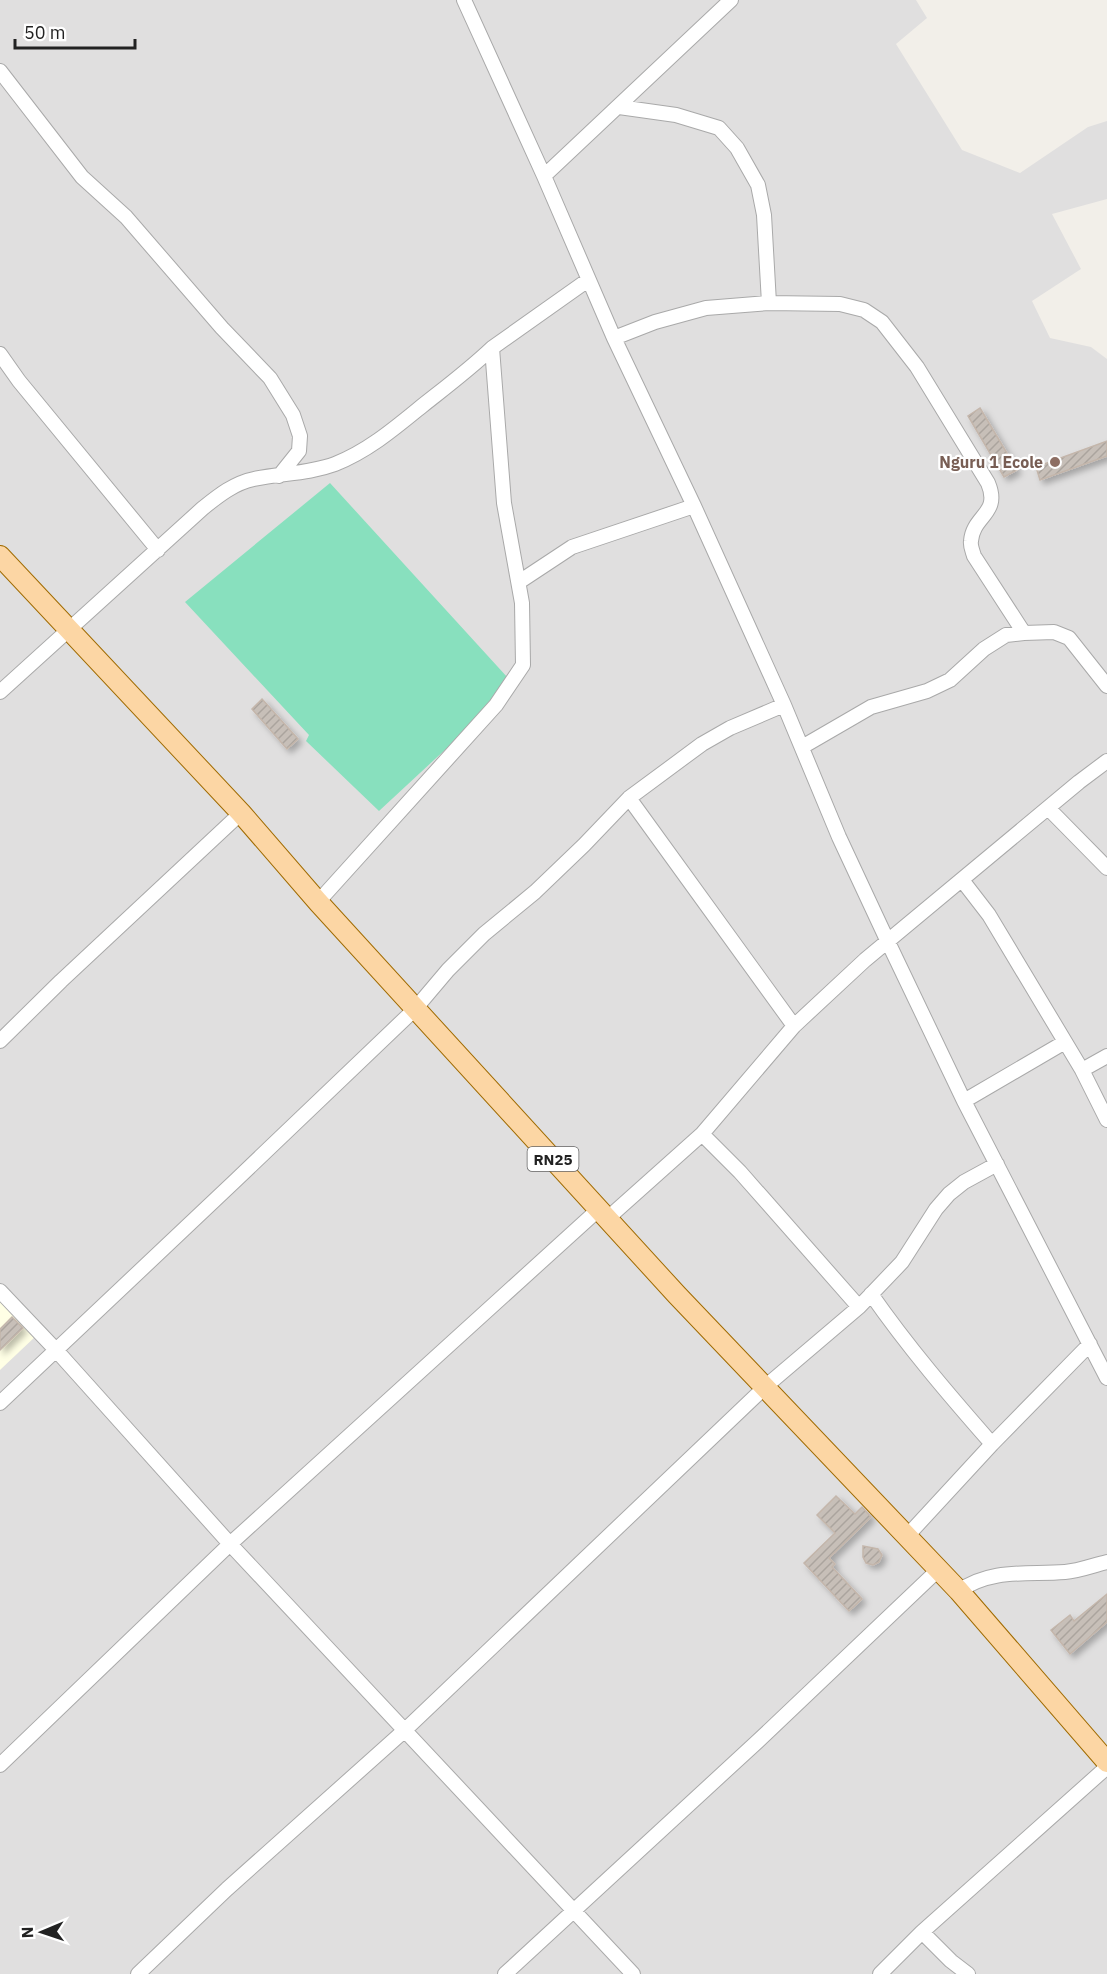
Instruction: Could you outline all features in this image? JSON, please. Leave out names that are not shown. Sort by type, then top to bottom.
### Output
[{"type":"main road","name":"RN25","points":[[0,556],[241,813],[318,902],[677,1295],[959,1591],[1107,1762]]},
{"type":"street","points":[[464,0],[614,338],[694,506],[784,705],[839,837],[888,942],[964,1101],[1107,1377]]},
{"type":"street","points":[[544,176],[619,107],[721,3]]},
{"type":"street","points":[[0,71],[82,177],[126,217],[222,328],[270,378],[293,416],[300,436],[299,451],[279,476]]},
{"type":"street","points":[[619,107],[676,115],[718,128],[737,147],[758,184],[764,215],[769,303]]},
{"type":"street","points":[[0,692],[225,490],[253,479],[310,472],[361,451],[399,425],[492,348],[588,280]]},
{"type":"street","points":[[614,338],[656,322],[706,308],[769,303],[840,304],[864,310],[882,322],[917,367],[988,483],[993,496],[970,542],[974,556],[1024,633]]},
{"type":"street","points":[[318,902],[496,705],[523,665],[522,603],[504,503],[492,348]]},
{"type":"street","points":[[0,354],[19,381],[158,550]]},
{"type":"street","points":[[519,582],[572,547],[694,506]]},
{"type":"street","points":[[802,747],[871,707],[927,691],[950,680],[995,641],[1006,635],[1054,632],[1069,638],[1107,686]]},
{"type":"street","points":[[0,1403],[415,1009],[448,970],[484,934],[535,892],[629,798],[702,744],[730,728],[784,705]]},
{"type":"street","points":[[0,1765],[230,1544],[603,1213],[702,1134],[794,1026],[888,942],[1107,761]]},
{"type":"street","points":[[629,798],[794,1026]]},
{"type":"street","points":[[1048,808],[1107,868]]},
{"type":"street","points":[[0,1041],[241,813]]},
{"type":"street","points":[[962,880],[988,915],[1082,1070],[1107,1120]]},
{"type":"street","points":[[964,1101],[1065,1042]]},
{"type":"street","points":[[1082,1070],[1107,1056]]},
{"type":"street","points":[[702,1134],[740,1172],[859,1307]]},
{"type":"street","points":[[138,1974],[227,1889],[405,1730],[765,1387],[859,1307],[902,1262],[936,1209],[949,1194],[963,1182],[997,1164]]},
{"type":"street","points":[[0,1291],[230,1544],[633,1974]]},
{"type":"street","points":[[871,1294],[934,1379],[992,1444]]},
{"type":"street","points":[[908,1536],[992,1444],[1090,1344]]},
{"type":"street","points":[[959,1591],[972,1582],[991,1576],[1067,1572],[1107,1562]]},
{"type":"street","points":[[505,1974],[938,1570]]},
{"type":"street","points":[[880,1974],[922,1932],[1107,1767]]},
{"type":"street","points":[[922,1932],[951,1961],[968,1974]]},
{"type":"shaded area","points":[[0,0],[916,0],[927,18],[896,44],[962,150],[1020,173],[1088,127],[1107,121],[1107,199],[1052,214],[1081,269],[1032,301],[1050,338],[1091,347],[1107,359],[1107,1974],[0,1974]]},
{"type":"shaded area","points":[[0,1295],[37,1335],[0,1370]]},
{"type":"green space","points":[[330,483],[508,678],[489,709],[379,811],[306,741],[309,735],[185,602]]},
{"type":"building","points":[[980,408],[1017,470],[1004,477],[968,416]]},
{"type":"building","points":[[1107,441],[1107,456],[1040,480],[1036,467]]},
{"type":"building","points":[[262,699],[298,739],[287,749],[252,709]]},
{"type":"building","points":[[12,1317],[23,1328],[0,1350],[0,1329]]},
{"type":"building","points":[[836,1496],[855,1514],[862,1507],[871,1517],[829,1558],[835,1564],[832,1567],[862,1599],[849,1611],[804,1563],[835,1533],[817,1515]]},
{"type":"building","points":[[863,1546],[878,1549],[882,1555],[879,1562],[873,1565],[866,1563],[863,1557]]},
{"type":"building","points":[[1107,1594],[1107,1622],[1070,1654],[1051,1630],[1070,1615],[1074,1621]]},
{"type":"place","name":"Nguru 1 Ecole","points":[[1055,462]]}]
